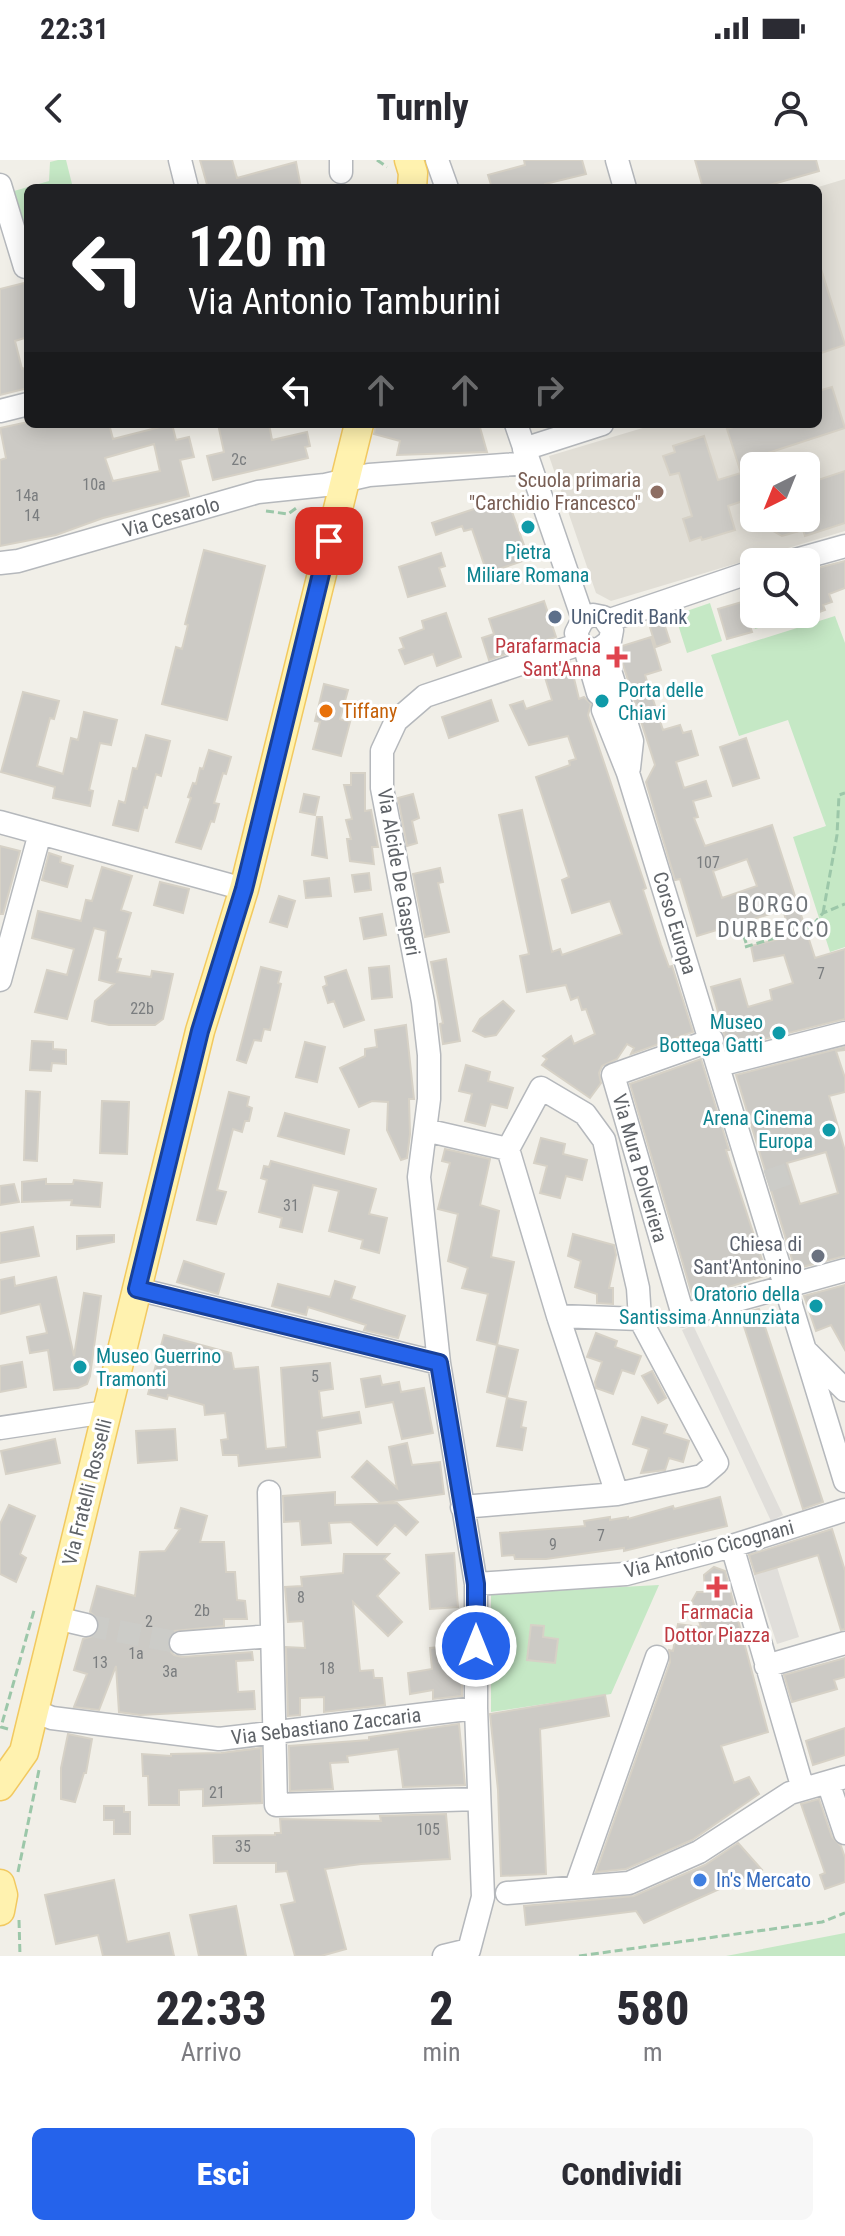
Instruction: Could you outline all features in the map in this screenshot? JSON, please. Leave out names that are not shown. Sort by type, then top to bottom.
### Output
[{"type":"main road","points":[[429,160],[429,184]]},
{"type":"main road","name":"Via Fratelli Rosselli","points":[[0,1786],[24,1752],[200,1031],[244,889],[358,428]]},
{"type":"main road","points":[[0,1756],[32,1717]]},
{"type":"main road","points":[[9,1879],[3,1895],[10,1911]]},
{"type":"street","points":[[437,160],[446,184]]},
{"type":"street","points":[[617,160],[624,184]]},
{"type":"street","points":[[181,162],[186,184]]},
{"type":"street","points":[[0,185],[24,264]]},
{"type":"street","points":[[0,411],[24,405]]},
{"type":"street","points":[[517,428],[583,619]]},
{"type":"street","name":"Via Cesarolo","points":[[0,563],[18,561],[258,492],[526,456],[592,428]]},
{"type":"street","points":[[820,553],[845,546]]},
{"type":"street","points":[[607,621],[740,576]]},
{"type":"street","points":[[598,615],[607,621],[611,636],[589,647],[577,628],[583,619],[598,615]]},
{"type":"street","name":"Corso Europa","points":[[589,647],[628,773],[695,967],[719,1065],[760,1183],[784,1287],[845,1481]]},
{"type":"street","name":"Via Alcide De Gasperi","points":[[444,1956],[469,1950],[483,1897],[476,1708],[476,1584],[439,1363],[419,1177],[429,1055],[423,1002],[382,788],[382,751],[396,721],[425,696],[589,647]]},
{"type":"street","points":[[0,822],[244,889]]},
{"type":"street","points":[[0,980],[40,833]]},
{"type":"street","points":[[719,1065],[845,1033]]},
{"type":"street","name":"Via Mura Polveriera","points":[[712,1040],[613,1075],[683,1315],[784,1287]]},
{"type":"street","points":[[462,1507],[617,1494],[702,1476],[717,1463],[640,1319],[638,1288],[604,1140],[585,1114],[541,1088],[508,1149],[558,1316],[617,1494]]},
{"type":"street","points":[[425,1130],[508,1149]]},
{"type":"street","points":[[784,1287],[845,1270]]},
{"type":"street","points":[[137,1289],[439,1363]]},
{"type":"street","points":[[558,1316],[640,1319]]},
{"type":"street","name":"Corso Europa","points":[[804,1349],[845,1390]]},
{"type":"street","points":[[0,1428],[106,1412]]},
{"type":"street","points":[[269,1492],[276,1805],[479,1799]]},
{"type":"street","name":"Via Antonio Cicognani","points":[[476,1584],[626,1574],[732,1546],[845,1510]]},
{"type":"street","points":[[732,1546],[803,1789]]},
{"type":"street","points":[[56,1618],[86,1625]]},
{"type":"street","points":[[181,1643],[272,1636]]},
{"type":"street","points":[[766,1666],[845,1643]]},
{"type":"street","points":[[576,1887],[657,1657]]},
{"type":"street","name":"Via Sebastiano Zaccaria","points":[[32,1717],[219,1739],[476,1708]]},
{"type":"street","points":[[507,1893],[629,1883],[699,1852],[790,1793],[836,1779],[845,1833]]},
{"type":"path","points":[[377,160],[404,173]]},
{"type":"path","points":[[823,913],[837,835],[839,795],[845,793]]},
{"type":"path","points":[[740,924],[746,946],[811,927],[823,913],[845,904]]},
{"type":"path","points":[[9,1879],[40,1766]]},
{"type":"path","points":[[10,1911],[20,1956]]},
{"type":"path","points":[[579,1956],[822,1922],[845,1913]]},
{"type":"shaded area","name":"Scuola primaria \"Carchidio Francesco\"","points":[[845,179],[845,531],[788,548],[740,548],[740,562],[611,601],[596,593],[549,456],[643,428],[822,428],[822,186]]},
{"type":"shaded area","points":[[693,1325],[783,1515],[771,1521],[682,1330]]},
{"type":"shaded area","points":[[777,1567],[799,1637],[777,1644],[754,1574]]},
{"type":"green space","points":[[66,160],[72,184],[38,184],[49,181],[50,162]]},
{"type":"green space","points":[[24,188],[24,232],[14,191]]},
{"type":"green space","points":[[710,603],[722,641],[687,653],[675,615]]},
{"type":"green space","points":[[835,616],[845,643],[845,947],[830,952],[793,837],[826,826],[788,720],[739,736],[711,655],[797,628],[820,628],[820,621]]},
{"type":"green space","points":[[659,1585],[611,1694],[491,1712],[491,1594]]},
{"type":"green space","points":[[845,1933],[845,1956],[726,1956]]},
{"type":"building","points":[[200,160],[232,160],[237,178],[296,162],[300,184],[207,184]]},
{"type":"building","points":[[524,160],[582,160],[586,174],[545,184],[491,184],[488,175],[525,165]]},
{"type":"building","points":[[695,160],[816,160],[819,171],[773,184],[702,184]]},
{"type":"building","points":[[822,272],[845,345],[822,353]]},
{"type":"building","points":[[24,283],[24,338],[15,341],[24,368],[24,389],[0,395],[0,289]]},
{"type":"building","points":[[832,387],[845,428],[771,452],[740,452],[740,470],[727,429],[730,428],[822,428],[822,390]]},
{"type":"building","points":[[24,423],[24,428],[110,428],[113,439],[156,428],[173,428],[176,440],[189,437],[194,457],[180,460],[189,496],[103,518],[56,535],[0,546],[0,460],[6,458],[0,428]],"holes":[[[154,444],[160,471],[113,481],[105,458]]]},
{"type":"building","points":[[219,428],[270,428],[272,440],[307,432],[310,446],[305,447],[308,458],[213,480],[207,456],[224,452]]},
{"type":"building","points":[[375,428],[480,428],[487,452],[397,455],[400,441],[374,434]]},
{"type":"building","points":[[704,436],[718,480],[740,473],[740,502],[728,506],[735,530],[690,541],[683,519],[692,516],[679,473],[670,475],[663,456],[675,452],[673,446]]},
{"type":"building","points":[[845,471],[845,523],[820,531],[820,479]]},
{"type":"building","points":[[507,498],[529,559],[487,573],[472,529],[464,531],[462,526],[436,535],[432,523]]},
{"type":"building","points":[[775,532],[796,532],[782,536]]},
{"type":"building","points":[[204,550],[265,566],[227,720],[162,704],[176,647],[182,649],[188,625],[185,624]]},
{"type":"building","points":[[441,553],[445,566],[439,568],[445,586],[408,597],[399,567]]},
{"type":"building","points":[[845,561],[845,588],[829,594],[832,602],[823,605],[825,610],[820,612],[820,567]]},
{"type":"building","points":[[544,601],[556,637],[489,660],[482,638],[494,634],[489,619]]},
{"type":"building","points":[[740,603],[740,628],[751,628],[752,632],[727,639],[718,609]]},
{"type":"building","points":[[446,613],[461,657],[437,666],[433,654],[405,664],[399,650],[404,648],[400,638],[424,629],[422,621]]},
{"type":"building","points":[[663,620],[670,642],[656,647],[649,624]]},
{"type":"building","points":[[651,637],[661,670],[645,675],[663,730],[680,725],[683,733],[691,731],[698,755],[676,762],[684,788],[706,781],[711,796],[693,801],[698,817],[694,818],[705,846],[772,825],[815,958],[845,949],[845,1019],[728,1048],[711,987],[740,979],[748,1007],[772,1000],[770,990],[793,983],[784,955],[754,961],[751,946],[791,936],[783,910],[697,936],[680,879],[675,880],[646,782],[655,765],[619,652],[622,646]],"holes":[[[747,859],[757,886],[722,898],[713,871]]]},
{"type":"building","points":[[570,662],[579,699],[584,697],[591,704],[588,715],[646,888],[643,890],[661,945],[669,967],[672,966],[693,1032],[631,1054],[634,1048],[627,1044],[617,1059],[602,1066],[599,1073],[601,1083],[590,1098],[542,1065],[547,1059],[543,1056],[571,1036],[574,1044],[595,1034],[586,1009],[582,1010],[578,997],[571,1000],[566,985],[527,992],[520,956],[529,954],[499,815],[522,810],[552,952],[560,949],[562,955],[622,934],[610,901],[572,913],[562,880],[569,877],[536,777],[570,765],[569,761],[576,759],[568,736],[529,745],[510,705],[523,701],[526,709],[552,700],[543,671]]},
{"type":"building","points":[[324,684],[348,690],[340,719],[350,722],[341,756],[313,749],[320,722],[315,721]]},
{"type":"building","points":[[23,692],[59,701],[54,719],[50,718],[37,766],[63,774],[71,738],[78,740],[84,712],[117,720],[111,745],[100,743],[89,790],[93,791],[90,806],[53,798],[55,787],[1,772]]},
{"type":"building","points":[[491,700],[498,721],[449,738],[442,717]]},
{"type":"building","points":[[146,735],[170,741],[161,776],[156,774],[138,831],[113,825],[119,801],[125,803],[133,768],[137,769]]},
{"type":"building","points":[[746,738],[759,778],[733,786],[720,747]]},
{"type":"building","points":[[209,750],[231,757],[214,803],[219,804],[214,822],[211,821],[201,849],[176,842],[193,783],[196,784]]},
{"type":"building","points":[[351,773],[365,773],[365,811],[371,810],[378,847],[372,847],[374,864],[350,861],[347,839],[351,839],[346,820],[352,819],[344,785],[351,785]]},
{"type":"building","points":[[304,794],[319,797],[315,815],[300,812]]},
{"type":"building","points":[[413,794],[419,818],[412,821],[417,843],[407,846],[398,798]]},
{"type":"building","points":[[317,817],[322,817],[327,858],[312,855]]},
{"type":"building","points":[[0,846],[20,851],[3,914],[0,914]]},
{"type":"building","points":[[49,853],[61,857],[60,862],[73,866],[67,887],[42,880]]},
{"type":"building","points":[[102,867],[132,876],[121,910],[131,913],[117,958],[121,959],[117,972],[151,977],[152,971],[173,974],[163,1019],[155,1025],[109,1025],[92,1021],[95,1001],[114,984],[99,980],[106,931],[94,928],[67,1019],[35,1012],[47,970],[67,975],[74,949],[32,938],[38,911],[81,921],[86,900],[92,901]]},
{"type":"building","points":[[440,868],[443,882],[438,883],[449,932],[425,937],[413,874]]},
{"type":"building","points":[[369,873],[371,890],[355,892],[352,875]]},
{"type":"building","points":[[329,878],[331,896],[306,898],[304,881]]},
{"type":"building","points":[[160,882],[189,889],[183,913],[154,905]]},
{"type":"building","points":[[279,896],[295,901],[287,927],[270,922]]},
{"type":"building","points":[[382,914],[386,935],[364,939],[360,918]]},
{"type":"building","points":[[446,959],[460,1041],[443,1044],[440,1024],[443,1023],[431,962]]},
{"type":"building","points":[[389,966],[392,997],[372,999],[369,968]]},
{"type":"building","points":[[261,967],[281,972],[278,983],[281,984],[270,1030],[264,1029],[261,1041],[254,1040],[246,1063],[237,1060]]},
{"type":"building","points":[[346,970],[364,1020],[344,1027],[334,1001],[328,1003],[323,987],[327,985],[325,977]]},
{"type":"building","points":[[503,1001],[514,1011],[496,1035],[485,1037],[473,1031],[480,1019]]},
{"type":"building","points":[[406,1025],[414,1099],[409,1099],[407,1158],[401,1160],[387,1130],[388,1102],[372,1101],[359,1107],[340,1068],[365,1056],[365,1049],[377,1047],[375,1030]]},
{"type":"building","points":[[32,1041],[53,1042],[53,1049],[66,1050],[66,1064],[52,1063],[51,1071],[30,1070]]},
{"type":"building","points":[[305,1042],[325,1047],[317,1082],[296,1077]]},
{"type":"building","points":[[845,1047],[845,1050],[836,1051],[845,1078],[845,1092],[829,1096],[845,1151],[845,1256],[795,1269],[736,1075]],"holes":[[[826,1152],[838,1193],[800,1204],[787,1163]]]},
{"type":"building","points":[[701,1059],[729,1150],[726,1150],[767,1275],[693,1298],[630,1084]]},
{"type":"building","points":[[466,1065],[490,1072],[488,1081],[513,1088],[507,1108],[491,1104],[485,1126],[465,1121],[472,1094],[459,1091]]},
{"type":"building","points":[[26,1091],[40,1092],[37,1161],[24,1160]]},
{"type":"building","points":[[229,1092],[249,1097],[247,1106],[252,1108],[242,1132],[233,1129],[217,1190],[226,1192],[216,1224],[197,1220]]},
{"type":"building","points":[[102,1101],[129,1102],[127,1154],[100,1153]]},
{"type":"building","points":[[285,1113],[349,1130],[344,1154],[278,1136]]},
{"type":"building","points":[[541,1138],[565,1144],[563,1154],[587,1160],[582,1180],[566,1176],[560,1198],[540,1193],[547,1166],[534,1163]]},
{"type":"building","points":[[445,1149],[490,1159],[480,1205],[499,1211],[491,1257],[514,1262],[497,1345],[477,1340],[488,1294],[462,1288],[468,1268],[448,1261],[458,1214],[438,1209],[450,1163],[442,1161]]},
{"type":"building","points":[[271,1161],[376,1189],[369,1214],[387,1218],[379,1253],[361,1248],[363,1240],[329,1231],[339,1191],[313,1185],[302,1232],[280,1227],[282,1218],[259,1212],[267,1180],[261,1178],[264,1166],[269,1167]]},
{"type":"building","points":[[46,1179],[46,1184],[73,1184],[74,1180],[102,1183],[100,1207],[71,1205],[72,1200],[22,1202],[22,1182]]},
{"type":"building","points":[[14,1184],[19,1202],[0,1205],[0,1186]]},
{"type":"building","points":[[33,1227],[39,1256],[0,1263],[0,1233]]},
{"type":"building","points":[[573,1234],[614,1245],[616,1255],[609,1288],[613,1288],[613,1304],[597,1303],[597,1294],[575,1287],[581,1261],[568,1256]]},
{"type":"building","points":[[114,1235],[114,1242],[77,1249],[77,1236]]},
{"type":"building","points":[[184,1261],[224,1274],[218,1294],[177,1282]]},
{"type":"building","points":[[14,1277],[15,1286],[56,1277],[74,1356],[84,1293],[101,1296],[87,1384],[54,1390],[48,1350],[30,1353],[27,1337],[47,1333],[40,1304],[0,1314],[0,1280]]},
{"type":"building","points":[[335,1281],[355,1287],[351,1299],[405,1316],[398,1338],[364,1330],[366,1325],[308,1307],[306,1315],[272,1306],[278,1284],[330,1297]]},
{"type":"building","points":[[845,1285],[845,1350],[831,1325],[816,1331],[804,1296]]},
{"type":"building","points":[[759,1309],[823,1502],[803,1509],[740,1314]]},
{"type":"building","points":[[596,1333],[617,1341],[615,1347],[641,1356],[634,1374],[622,1370],[613,1394],[596,1388],[602,1362],[587,1357]]},
{"type":"building","points":[[164,1335],[231,1353],[234,1369],[258,1367],[266,1449],[286,1447],[281,1368],[330,1363],[333,1389],[319,1391],[322,1418],[359,1412],[361,1423],[317,1431],[320,1457],[239,1466],[238,1455],[223,1455],[221,1440],[228,1439],[225,1413],[205,1415],[204,1405],[168,1395],[167,1399],[148,1394]]},
{"type":"building","points":[[497,1345],[518,1350],[507,1397],[487,1392]]},
{"type":"building","points":[[22,1362],[26,1387],[0,1392],[0,1366]]},
{"type":"building","points":[[652,1371],[666,1398],[658,1403],[642,1376]]},
{"type":"building","points":[[380,1376],[382,1385],[399,1382],[401,1392],[424,1388],[433,1433],[402,1439],[393,1402],[366,1407],[361,1379]]},
{"type":"building","points":[[507,1398],[526,1402],[521,1427],[526,1428],[522,1450],[497,1446]]},
{"type":"building","points":[[642,1417],[667,1425],[664,1433],[689,1441],[683,1462],[669,1458],[665,1470],[641,1473],[649,1449],[633,1444]]},
{"type":"building","points":[[175,1429],[177,1460],[138,1463],[136,1431]]},
{"type":"building","points":[[55,1439],[60,1463],[6,1474],[1,1451]]},
{"type":"building","points":[[407,1443],[412,1465],[440,1462],[444,1494],[380,1503],[352,1477],[367,1461],[397,1488],[389,1447]]},
{"type":"building","points":[[335,1492],[335,1505],[397,1503],[418,1522],[406,1535],[395,1525],[377,1545],[351,1522],[329,1523],[331,1543],[302,1545],[300,1521],[284,1522],[283,1496]]},
{"type":"building","points":[[720,1497],[727,1526],[624,1551],[624,1548],[546,1559],[502,1556],[500,1533],[585,1526],[584,1521],[610,1517],[610,1520],[628,1519]]},
{"type":"building","points":[[9,1505],[35,1516],[20,1554],[26,1558],[16,1582],[0,1574],[0,1524]]},
{"type":"building","points":[[181,1508],[207,1516],[200,1542],[224,1542],[226,1572],[235,1572],[237,1600],[245,1601],[247,1619],[224,1619],[224,1626],[174,1631],[168,1638],[169,1650],[182,1657],[252,1652],[253,1660],[236,1661],[238,1692],[254,1691],[255,1709],[140,1715],[119,1712],[116,1666],[99,1710],[74,1707],[87,1674],[74,1670],[83,1639],[96,1635],[100,1627],[99,1620],[90,1612],[97,1586],[135,1596],[140,1552],[165,1551],[180,1529],[175,1528]]},
{"type":"building","points":[[832,1529],[845,1571],[845,1629],[841,1630],[818,1555],[755,1574],[749,1555]]},
{"type":"building","points":[[454,1553],[458,1607],[430,1609],[426,1555]]},
{"type":"building","points":[[344,1554],[389,1554],[384,1559],[399,1573],[377,1596],[402,1622],[388,1636],[353,1602],[360,1671],[373,1670],[374,1678],[382,1678],[385,1705],[324,1712],[324,1697],[300,1698],[300,1715],[288,1716],[286,1647],[305,1648],[303,1621],[288,1622],[285,1587],[302,1586],[301,1577],[343,1573]]},
{"type":"building","points":[[714,1567],[725,1571],[768,1732],[721,1746],[734,1783],[749,1777],[759,1794],[692,1840],[626,1869],[596,1872],[670,1662],[669,1650],[673,1651],[678,1624],[701,1627],[692,1601],[697,1592],[705,1592],[704,1575]]},
{"type":"building","points":[[531,1625],[544,1626],[543,1637],[558,1639],[555,1663],[527,1660]]},
{"type":"building","points":[[462,1645],[462,1696],[433,1699],[433,1690],[410,1694],[408,1673],[432,1669],[430,1648]]},
{"type":"building","points":[[845,1658],[845,1677],[834,1680],[837,1689],[792,1702],[784,1675]]},
{"type":"building","points":[[605,1695],[609,1716],[540,1729],[546,1874],[501,1876],[498,1790],[490,1714]]},
{"type":"building","points":[[459,1724],[465,1785],[403,1787],[398,1749],[347,1756],[348,1762],[330,1763],[333,1789],[290,1791],[289,1746],[369,1740],[369,1737]]},
{"type":"building","points":[[845,1728],[845,1755],[813,1765],[806,1741]]},
{"type":"building","points":[[68,1734],[92,1739],[86,1773],[75,1802],[61,1799],[61,1768]]},
{"type":"building","points":[[261,1748],[262,1803],[203,1806],[203,1789],[179,1790],[179,1805],[149,1805],[148,1776],[143,1776],[142,1754],[171,1756]]},
{"type":"building","points":[[819,1799],[832,1837],[841,1846],[845,1858],[845,1882],[825,1889],[820,1875],[825,1873],[801,1804]]},
{"type":"building","points":[[104,1806],[124,1806],[124,1812],[130,1812],[130,1834],[114,1834],[114,1820],[104,1820]]},
{"type":"building","points":[[446,1814],[450,1859],[325,1869],[346,1949],[321,1956],[295,1956],[281,1905],[295,1902],[287,1871],[276,1872],[276,1863],[214,1863],[213,1836],[275,1835],[281,1833],[280,1819],[381,1821],[380,1816]]},
{"type":"building","name":"In's Mercato","points":[[738,1843],[762,1870],[644,1923],[636,1911],[526,1925],[524,1906],[634,1896],[705,1865]]},
{"type":"building","points":[[114,1880],[127,1942],[169,1933],[174,1956],[103,1956],[98,1935],[56,1944],[45,1895]]},
{"type":"building","points":[[236,1906],[246,1956],[199,1956],[190,1915]]},
{"type":"tunnel","points":[[767,1181],[796,1171]]},
{"type":"tunnel","points":[[86,1625],[181,1643]]},
{"type":"place","name":"Scuola primaria \"Carchidio Francesco\"","points":[[657,492]]},
{"type":"place","name":"Pietra Miliare Romana","points":[[528,527]]},
{"type":"place","name":"UniCredit Bank","points":[[555,617]]},
{"type":"place","name":"Parafarmacia Sant'Anna","points":[[617,657]]},
{"type":"place","name":"Porta delle Chiavi","points":[[602,701]]},
{"type":"place","name":"Tiffany","points":[[326,711]]},
{"type":"place","name":"Museo Bottega Gatti","points":[[779,1033]]},
{"type":"place","name":"Arena Cinema Europa","points":[[829,1130]]},
{"type":"place","name":"Chiesa di Sant'Antonino","points":[[818,1256]]},
{"type":"place","name":"Oratorio della Santissima Annunziata","points":[[816,1306]]},
{"type":"place","name":"Museo Guerrino Tramonti","points":[[80,1367]]},
{"type":"place","name":"Farmacia Dottor Piazza","points":[[717,1587]]},
{"type":"place","name":"In's Mercato","points":[[700,1880]]},
{"type":"district","name":"BORGO DURBECCO","points":[[774,916]]},
{"type":"route","points":[[329,541],[244,889],[200,1031],[137,1289],[439,1363],[476,1584],[476,1646]]}]
